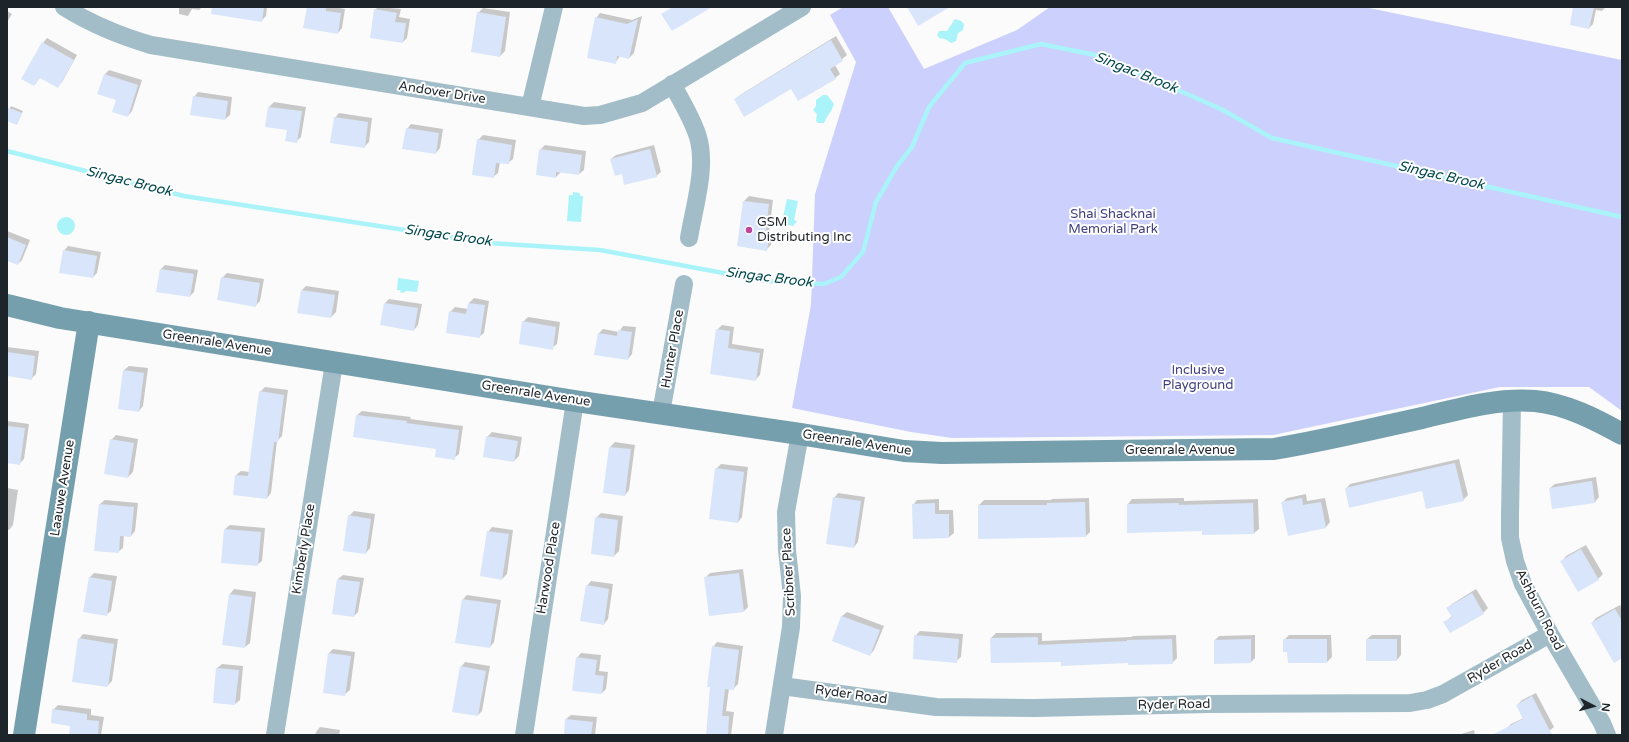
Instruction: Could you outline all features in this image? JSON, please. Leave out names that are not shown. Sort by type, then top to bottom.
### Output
[{"type":"street","name":"Andover Drive","points":[[64,7],[94,24],[129,39],[151,45],[584,116],[600,115],[642,103],[802,7]]},
{"type":"street","points":[[530,107],[554,7]]},
{"type":"street","points":[[672,84],[691,119],[701,152],[701,171],[689,238]]},
{"type":"street","name":"Hunter Place","points":[[661,414],[684,284]]},
{"type":"street","points":[[7,305],[60,318],[89,322]]},
{"type":"street","name":"Greenrale Avenue","points":[[89,322],[574,401],[800,434],[904,451],[942,453],[1274,449],[1310,443],[1476,405],[1512,401],[1536,401],[1568,408],[1593,418],[1622,434]]},
{"type":"street","name":"Laauwe Avenue","points":[[24,735],[89,322]]},
{"type":"street","name":"Kimberly Place","points":[[275,735],[334,362]]},
{"type":"street","name":"Harwood Place","points":[[524,735],[574,401]]},
{"type":"street","name":"Ashburn Road","points":[[1512,401],[1510,538],[1514,561],[1523,584],[1550,634],[1602,722],[1607,735]]},
{"type":"street","name":"Scribner Place","points":[[774,735],[791,627],[792,596],[786,512],[800,434]]},
{"type":"street","name":"Ryder Road","points":[[782,686],[936,707],[1035,708],[1209,704],[1410,702],[1427,700],[1443,694],[1550,634]]},
{"type":"green space","name":"Shai Shacknai Memorial Park","points":[[843,7],[888,7],[924,69],[1017,30],[1050,7],[1364,7],[1622,60],[1622,411],[1589,387],[1500,387],[1273,435],[952,438],[911,432],[792,408],[811,305],[815,194],[856,62],[830,15]]},
{"type":"shaded area","points":[[955,19],[964,24],[963,30],[958,33],[956,41],[951,43],[945,39],[939,38],[937,35],[939,31],[947,31]]},
{"type":"shaded area","points":[[823,95],[827,95],[834,104],[824,123],[818,123],[816,121],[817,114],[813,110],[816,106],[816,100]]},
{"type":"shaded area","points":[[573,192],[580,193],[580,196],[583,196],[581,222],[567,221],[569,195],[573,195]]},
{"type":"shaded area","points":[[787,199],[798,201],[794,220],[797,221],[794,226],[782,224],[780,220],[783,217]]},
{"type":"shaded area","points":[[66,217],[72,220],[75,226],[72,232],[66,235],[60,232],[57,226],[60,220]]},
{"type":"shaded area","points":[[398,278],[419,281],[417,292],[405,291],[404,293],[400,292],[401,290],[397,290]]},
{"type":"building","points":[[212,7],[264,7],[262,22],[211,14]]},
{"type":"building","points":[[307,7],[326,7],[326,11],[341,13],[338,34],[303,28]]},
{"type":"building","points":[[673,7],[712,7],[672,31],[661,14]]},
{"type":"building","points":[[907,7],[950,7],[918,26]]},
{"type":"building","points":[[1573,7],[1594,7],[1589,29],[1570,25]]},
{"type":"building","points":[[374,9],[397,13],[395,22],[406,23],[403,43],[370,38]]},
{"type":"building","points":[[477,12],[506,17],[500,57],[471,52]]},
{"type":"building","points":[[595,17],[627,24],[638,19],[629,59],[617,56],[616,64],[587,58]]},
{"type":"building","points":[[831,40],[843,61],[830,69],[836,79],[798,101],[791,89],[744,117],[734,99]]},
{"type":"building","points":[[42,42],[74,60],[58,88],[40,78],[34,86],[21,79]]},
{"type":"building","points":[[104,74],[138,85],[128,117],[112,112],[116,100],[97,94]]},
{"type":"building","points":[[193,96],[228,101],[225,120],[190,115]]},
{"type":"building","points":[[7,107],[22,113],[17,125],[7,121]]},
{"type":"building","points":[[268,107],[302,111],[297,143],[285,141],[287,130],[265,127]]},
{"type":"building","points":[[334,117],[368,122],[365,148],[330,143]]},
{"type":"building","points":[[406,128],[439,133],[436,154],[402,149]]},
{"type":"building","points":[[477,139],[512,145],[509,164],[496,163],[494,178],[472,175]]},
{"type":"building","points":[[539,149],[582,155],[579,175],[556,172],[556,178],[536,175]]},
{"type":"building","points":[[650,149],[657,177],[624,185],[622,174],[615,176],[610,159]]},
{"type":"building","name":"GSM Distributing Inc","points":[[743,201],[769,204],[765,236],[769,236],[767,251],[737,246]]},
{"type":"building","points":[[7,237],[26,245],[18,265],[7,261]]},
{"type":"building","points":[[63,250],[97,256],[93,278],[59,273]]},
{"type":"building","points":[[160,269],[194,274],[190,297],[156,292]]},
{"type":"building","points":[[221,277],[260,283],[256,307],[217,300]]},
{"type":"building","points":[[301,290],[335,295],[331,318],[297,313]]},
{"type":"building","points":[[384,303],[418,308],[414,331],[380,325]]},
{"type":"building","points":[[468,303],[485,305],[480,338],[446,333],[449,311],[466,314]]},
{"type":"building","points":[[522,321],[556,327],[553,350],[519,344]]},
{"type":"building","points":[[716,329],[730,331],[728,348],[760,353],[756,381],[710,374]]},
{"type":"building","points":[[618,330],[632,332],[628,360],[594,355],[598,333],[617,336]]},
{"type":"building","points":[[7,352],[35,356],[32,380],[7,376]]},
{"type":"building","points":[[123,370],[144,373],[139,412],[118,409]]},
{"type":"building","points":[[259,391],[284,395],[278,442],[274,442],[267,499],[233,495],[235,475],[248,476]]},
{"type":"building","points":[[356,415],[407,421],[406,423],[459,430],[455,460],[435,457],[436,449],[353,437]]},
{"type":"building","points":[[7,426],[25,428],[20,465],[7,463]]},
{"type":"building","points":[[486,436],[518,441],[514,462],[483,457]]},
{"type":"building","points":[[110,439],[134,443],[128,478],[104,474]]},
{"type":"building","points":[[609,447],[631,449],[625,496],[603,493]]},
{"type":"building","points":[[1455,463],[1464,501],[1426,509],[1422,491],[1349,508],[1345,488]]},
{"type":"building","points":[[715,468],[744,472],[738,523],[709,519]]},
{"type":"building","points":[[1592,481],[1595,503],[1552,509],[1549,488]]},
{"type":"building","points":[[833,497],[861,501],[854,548],[826,544]]},
{"type":"building","points":[[1302,498],[1303,505],[1321,502],[1326,528],[1288,536],[1281,502]]},
{"type":"building","points":[[1085,502],[1086,537],[978,539],[978,505],[1047,505],[1047,503]]},
{"type":"building","points":[[935,503],[935,514],[949,514],[949,538],[913,539],[912,504]]},
{"type":"building","points":[[1179,503],[1179,505],[1253,503],[1254,534],[1202,535],[1202,531],[1127,533],[1127,504]]},
{"type":"building","points":[[99,504],[134,507],[131,537],[120,536],[119,553],[94,551]]},
{"type":"building","points":[[348,515],[371,519],[366,554],[343,551]]},
{"type":"building","points":[[595,517],[618,520],[614,557],[591,554]]},
{"type":"building","points":[[224,529],[261,532],[258,566],[221,563]]},
{"type":"building","points":[[487,531],[509,534],[502,580],[480,576]]},
{"type":"building","points":[[1581,549],[1599,580],[1578,592],[1560,561]]},
{"type":"building","points":[[739,573],[744,612],[709,616],[704,577]]},
{"type":"building","points":[[89,577],[112,581],[107,616],[83,612]]},
{"type":"building","points":[[337,579],[360,582],[354,617],[332,614]]},
{"type":"building","points":[[586,585],[609,589],[604,625],[580,621]]},
{"type":"building","points":[[1472,593],[1484,614],[1450,633],[1443,622],[1452,617],[1446,608]]},
{"type":"building","points":[[229,594],[252,597],[245,648],[222,645]]},
{"type":"building","points":[[462,599],[497,604],[490,648],[455,643]]},
{"type":"building","points":[[1615,609],[1622,621],[1622,658],[1614,663],[1591,623]]},
{"type":"building","points":[[841,616],[880,630],[870,656],[832,641]]},
{"type":"building","points":[[914,635],[959,639],[957,663],[913,659]]},
{"type":"building","points":[[1038,637],[1038,645],[1172,639],[1173,664],[1128,665],[1128,663],[1061,666],[1061,662],[991,663],[990,638]]},
{"type":"building","points":[[78,638],[114,644],[108,687],[72,682]]},
{"type":"building","points":[[1251,639],[1251,663],[1214,664],[1214,640]]},
{"type":"building","points":[[1283,639],[1327,639],[1327,663],[1288,663],[1287,652],[1283,652]]},
{"type":"building","points":[[1366,639],[1397,639],[1397,661],[1366,661]]},
{"type":"building","points":[[712,646],[739,650],[734,690],[725,689],[722,716],[729,716],[728,735],[706,735],[710,687],[707,687]]},
{"type":"building","points":[[328,653],[351,656],[345,696],[323,693]]},
{"type":"building","points":[[576,657],[597,660],[595,675],[604,676],[602,694],[572,691]]},
{"type":"building","points":[[460,666],[486,671],[478,716],[452,712]]},
{"type":"building","points":[[216,668],[239,670],[235,705],[213,703]]},
{"type":"building","points":[[1532,696],[1552,735],[1492,735],[1523,719],[1516,705]]},
{"type":"building","points":[[52,709],[87,714],[87,720],[99,721],[98,735],[69,735],[70,726],[51,723]]},
{"type":"building","points":[[565,719],[593,722],[591,735],[564,735]]},
{"type":"waterway","name":"Singac Brook","points":[[7,151],[184,196],[489,243],[600,250],[766,281],[824,284],[841,277],[863,252],[876,202],[897,166],[912,147],[929,107],[965,63],[1041,44],[1100,56],[1221,109],[1272,138],[1622,217]]},
{"type":"place","name":"GSM Distributing Inc","points":[[749,230]]},
{"type":"park label","name":"Inclusive Playground","points":[[1198,378]]}]
